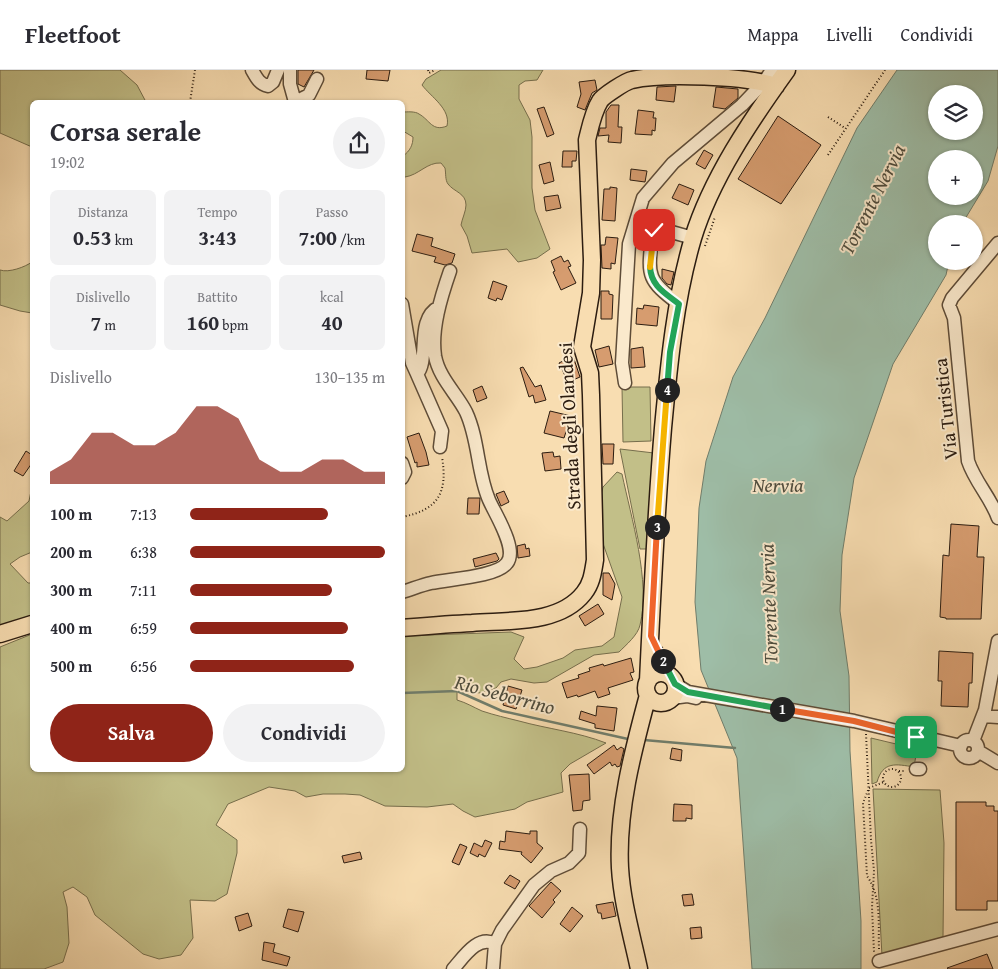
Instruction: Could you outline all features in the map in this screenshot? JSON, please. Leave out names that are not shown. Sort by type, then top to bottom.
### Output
[{"type":"main road","points":[[639,969],[623,898],[620,859],[621,815],[636,736],[648,688],[656,638],[665,411],[670,352],[679,304],[699,243],[705,207],[766,78],[787,70]]},
{"type":"main road","name":"Strada degli Olandesi","points":[[405,628],[530,619],[551,614],[570,606],[583,594],[591,583],[595,560],[591,396],[590,373],[582,348],[591,293],[592,268],[587,140],[592,121],[601,100],[630,80],[667,76],[766,78]]},
{"type":"main road","points":[[0,634],[30,625]]},
{"type":"main road","points":[[656,638],[677,690]]},
{"type":"main road","points":[[648,688],[659,674],[677,690]]},
{"type":"main road","points":[[648,688],[654,701],[677,690]]},
{"type":"main road","points":[[636,736],[677,690]]},
{"type":"street","points":[[252,70],[257,80],[263,85],[268,86],[273,82],[278,70]]},
{"type":"street","points":[[290,70],[290,84],[294,100]]},
{"type":"street","points":[[626,383],[622,363],[629,244],[643,198],[674,163],[742,105],[766,78]]},
{"type":"street","points":[[299,100],[309,95],[317,79]]},
{"type":"street","points":[[679,304],[658,288],[651,277],[652,236],[654,230],[661,228],[699,243]]},
{"type":"street","name":"Via Turistica","points":[[997,513],[972,473],[968,461],[954,318],[949,305],[952,298],[998,243]]},
{"type":"street","name":"Via Turistica","points":[[954,318],[961,297],[998,255]]},
{"type":"street","points":[[405,591],[430,583],[495,570],[506,564],[510,557],[510,546],[483,486],[473,433],[466,412],[446,382],[435,357],[439,307],[450,271]]},
{"type":"street","points":[[417,374],[421,369],[422,348],[428,318],[431,312],[439,307]]},
{"type":"street","points":[[405,322],[412,363],[442,431],[440,447]]},
{"type":"street","points":[[976,746],[998,641]]},
{"type":"street","points":[[677,690],[961,746],[964,741],[976,746],[998,763]]},
{"type":"street","points":[[983,716],[998,718]]},
{"type":"street","points":[[493,969],[495,944],[502,930],[534,885],[551,871],[570,863],[579,853],[580,828]]},
{"type":"street","points":[[877,960],[998,929]]},
{"type":"street","points":[[453,969],[479,943],[490,941],[495,944]]},
{"type":"path","points":[[190,100],[195,70]]},
{"type":"path","points":[[428,70],[428,73],[435,70]]},
{"type":"path","points":[[828,155],[886,70]]},
{"type":"path","points":[[828,117],[845,128]]},
{"type":"path","points":[[699,243],[716,213]]},
{"type":"path","points":[[405,516],[418,514],[430,508],[438,500],[444,470],[440,447]]},
{"type":"path","points":[[656,638],[671,664],[677,690]]},
{"type":"path","points":[[860,726],[869,788],[877,960]]},
{"type":"path","points":[[888,770],[897,770],[901,774],[902,781],[895,787],[888,787],[884,782],[884,774],[888,770]]},
{"type":"path","points":[[877,960],[878,902],[872,883],[867,876],[863,802],[869,788],[884,782]]},
{"type":"shaded area","points":[[0,70],[120,70],[137,85],[145,100],[30,100],[30,146],[0,133]]},
{"type":"shaded area","points":[[441,70],[543,70],[537,80],[525,81],[519,85],[519,99],[530,120],[532,188],[535,210],[550,249],[537,258],[518,262],[507,249],[472,253],[467,236],[461,225],[466,207],[464,198],[448,184],[445,168],[441,163],[431,164],[415,174],[405,177],[405,154],[411,148],[413,137],[405,132],[405,112],[417,113],[438,128],[447,126],[446,114],[443,109],[422,85],[426,79]]},
{"type":"shaded area","points":[[30,263],[30,313],[0,305],[0,270],[8,271]]},
{"type":"shaded area","points":[[622,387],[650,387],[651,441],[623,442]]},
{"type":"shaded area","points":[[620,449],[654,453],[650,549],[640,549]]},
{"type":"shaded area","points":[[617,472],[622,474],[635,529],[642,570],[643,608],[639,629],[634,636],[619,652],[594,655],[547,682],[534,683],[511,679],[501,682],[496,688],[481,693],[457,691],[457,700],[482,711],[585,736],[606,743],[570,764],[561,773],[563,792],[527,802],[515,809],[475,817],[453,804],[427,807],[385,806],[360,795],[323,794],[306,797],[295,791],[269,787],[228,804],[216,825],[237,840],[237,853],[227,894],[215,901],[190,900],[193,938],[181,955],[159,959],[143,954],[95,915],[87,897],[73,887],[63,892],[67,907],[69,943],[63,962],[44,969],[0,969],[0,647],[30,635],[30,772],[405,772],[405,636],[511,632],[524,637],[514,659],[524,669],[537,667],[563,658],[575,650],[602,646],[614,637],[622,597],[601,538],[600,499],[603,487]]},
{"type":"shaded area","points":[[30,496],[30,553],[10,564],[30,583],[30,618],[14,621],[0,627],[0,517],[7,521],[29,501]]},
{"type":"shaded area","points":[[871,738],[917,749],[914,767],[896,765],[887,767],[883,770],[877,782],[872,784]]},
{"type":"shaded area","points":[[873,789],[940,790],[944,843],[943,937],[882,956]]},
{"type":"water","name":"Nervia","points":[[897,70],[998,70],[998,146],[988,181],[983,189],[983,150],[928,150],[928,205],[973,205],[967,215],[928,215],[928,270],[947,270],[946,275],[893,364],[854,478],[842,555],[840,611],[849,676],[850,751],[861,921],[861,969],[752,969],[737,758],[701,670],[695,602],[699,508],[706,461],[733,377],[765,318],[857,128]]},
{"type":"building","points":[[298,70],[314,70],[304,87],[298,84]]},
{"type":"building","points":[[367,70],[390,70],[388,81],[366,79]]},
{"type":"building","points":[[595,80],[597,90],[592,93],[585,110],[577,107],[581,94],[579,82]]},
{"type":"building","points":[[676,86],[674,102],[656,100],[657,87]]},
{"type":"building","points":[[716,87],[738,89],[738,98],[725,109],[713,107]]},
{"type":"building","points":[[611,105],[619,105],[618,127],[622,127],[621,143],[608,142],[609,135],[598,136],[600,128],[606,128],[606,112]]},
{"type":"building","points":[[544,107],[554,134],[547,137],[537,109]]},
{"type":"building","points":[[638,110],[654,112],[653,118],[656,118],[655,131],[652,130],[652,135],[635,134]]},
{"type":"building","points":[[778,116],[821,145],[781,204],[738,179]]},
{"type":"building","points":[[704,150],[713,155],[705,169],[696,164]]},
{"type":"building","points":[[563,151],[577,151],[576,161],[572,161],[572,167],[562,167]]},
{"type":"building","points":[[550,162],[554,181],[544,184],[539,165]]},
{"type":"building","points":[[631,169],[647,171],[645,182],[630,180]]},
{"type":"building","points":[[679,184],[694,190],[688,205],[672,198]]},
{"type":"building","points":[[610,187],[617,188],[615,221],[602,220],[604,189],[610,189]]},
{"type":"building","points":[[558,195],[561,208],[546,211],[544,197]]},
{"type":"building","points":[[417,234],[433,238],[431,246],[455,254],[452,263],[445,265],[434,262],[436,257],[412,251]]},
{"type":"building","points":[[606,237],[618,238],[615,264],[611,263],[611,269],[602,268],[601,245],[605,245]]},
{"type":"building","points":[[561,256],[564,262],[568,260],[571,266],[568,267],[576,283],[561,290],[553,272],[555,271],[551,261]]},
{"type":"building","points":[[662,269],[674,272],[671,285],[667,284],[662,278]]},
{"type":"building","points":[[493,281],[507,286],[502,300],[497,298],[496,301],[488,298]]},
{"type":"building","points":[[601,291],[609,291],[609,294],[613,295],[612,319],[601,319]]},
{"type":"building","points":[[644,305],[659,307],[657,326],[636,324],[637,308],[643,309]]},
{"type":"building","points":[[609,346],[613,364],[599,367],[595,350]]},
{"type":"building","points":[[643,347],[645,367],[631,368],[631,349]]},
{"type":"building","points":[[573,356],[580,377],[567,380],[559,363]]},
{"type":"building","points":[[523,367],[535,387],[541,385],[546,400],[535,403],[533,395],[529,397],[520,368]]},
{"type":"building","points":[[482,386],[487,398],[477,402],[473,390]]},
{"type":"building","points":[[550,411],[571,416],[564,438],[544,433]]},
{"type":"building","points":[[419,433],[429,465],[417,467],[417,462],[415,463],[407,437]]},
{"type":"building","points":[[602,444],[614,444],[613,464],[603,464]]},
{"type":"building","points":[[26,451],[30,454],[30,466],[23,476],[14,471]]},
{"type":"building","points":[[553,452],[554,457],[560,456],[561,469],[545,471],[542,453]]},
{"type":"building","points":[[504,491],[509,502],[501,506],[496,494]]},
{"type":"building","points":[[468,498],[480,498],[479,514],[467,514]]},
{"type":"building","points":[[951,524],[979,526],[977,557],[984,557],[981,619],[946,619],[940,617],[943,555],[949,556]]},
{"type":"building","points":[[525,544],[526,549],[529,548],[530,556],[518,558],[517,546]]},
{"type":"building","points":[[496,553],[499,559],[497,561],[475,567],[473,559]]},
{"type":"building","points":[[603,573],[609,573],[615,584],[612,600],[603,595]]},
{"type":"building","points":[[598,604],[604,614],[585,626],[579,616]]},
{"type":"building","points":[[939,651],[973,653],[972,683],[969,683],[968,707],[941,706],[942,681],[938,681]]},
{"type":"building","points":[[631,658],[634,672],[630,673],[633,680],[608,688],[610,694],[598,698],[595,691],[578,697],[577,695],[567,698],[562,683],[579,678],[578,675],[590,671],[589,668],[603,664],[604,666]]},
{"type":"building","points":[[508,686],[522,690],[516,709],[503,705]]},
{"type":"building","points":[[597,706],[617,708],[614,731],[595,728],[595,724],[579,719],[581,711],[596,716]]},
{"type":"building","points":[[614,745],[617,750],[621,747],[624,749],[620,766],[617,767],[615,764],[612,766],[610,762],[594,774],[587,765]]},
{"type":"building","points":[[672,748],[682,750],[681,761],[670,759]]},
{"type":"building","points":[[589,774],[590,800],[583,801],[582,810],[573,811],[569,775]]},
{"type":"building","points":[[956,802],[986,802],[986,806],[994,806],[994,811],[998,811],[998,901],[987,901],[987,910],[956,910]]},
{"type":"building","points":[[674,804],[692,805],[692,819],[686,818],[686,821],[673,821]]},
{"type":"building","points":[[506,831],[530,834],[530,831],[537,831],[537,843],[543,848],[531,863],[521,854],[522,852],[499,849],[500,841],[505,842]]},
{"type":"building","points":[[485,840],[492,843],[485,857],[479,854],[478,857],[470,853],[474,843],[482,847]]},
{"type":"building","points":[[460,844],[467,847],[459,865],[452,862]]},
{"type":"building","points":[[360,852],[362,859],[344,863],[342,856]]},
{"type":"building","points":[[510,875],[520,881],[515,889],[504,883]]},
{"type":"building","points":[[551,882],[561,891],[542,918],[529,906]]},
{"type":"building","points":[[692,894],[694,905],[684,906],[682,895]]},
{"type":"building","points":[[613,902],[616,916],[602,919],[596,905]]},
{"type":"building","points":[[572,907],[583,916],[570,932],[560,924]]},
{"type":"building","points":[[288,909],[304,912],[298,932],[283,927]]},
{"type":"building","points":[[248,913],[252,926],[239,931],[235,917]]},
{"type":"building","points":[[701,927],[702,938],[691,939],[690,928]]},
{"type":"building","points":[[264,942],[275,944],[273,952],[290,957],[287,966],[262,960]]},
{"type":"building","points":[[987,954],[993,969],[947,968]]},
{"type":"waterway","name":"Rio Seborrino","points":[[405,693],[457,691],[502,711],[628,739]]},
{"type":"waterway","points":[[644,740],[735,748]]},
{"type":"route","points":[[654,230],[650,261],[651,277],[658,288],[679,304],[670,352],[665,411],[651,636],[671,678],[675,684],[688,692],[854,721],[916,737]]},
{"type":"water label","name":"Torrente Nervia","points":[[872,199]]},
{"type":"water label","name":"Torrente Nervia","points":[[768,604]]}]
